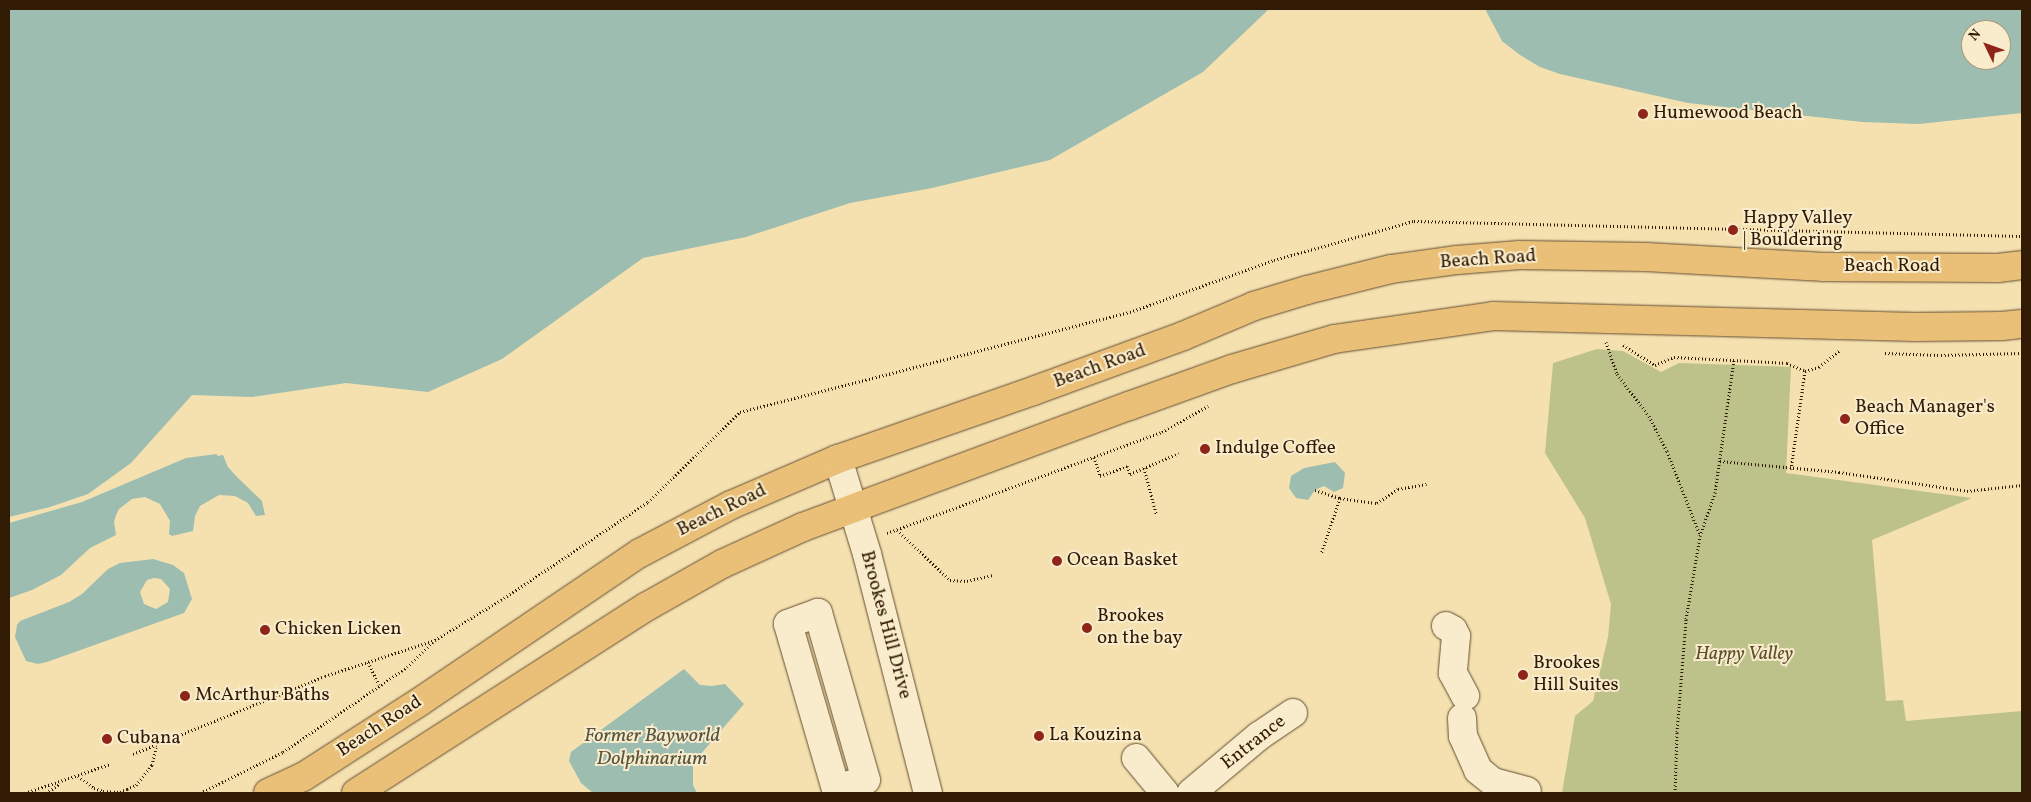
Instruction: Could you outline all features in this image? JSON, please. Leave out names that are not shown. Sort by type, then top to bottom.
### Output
[{"type":"main road","name":"Beach Road","points":[[268,793],[303,777],[663,540],[731,505],[838,459],[1034,392],[1183,336],[1254,306],[1343,281],[1400,268],[1520,255],[1646,257],[1823,267],[1998,268],[2022,265]]},
{"type":"main road","points":[[356,793],[383,786],[446,736],[685,584],[803,527],[1232,369],[1334,339],[1493,316],[1916,326],[2002,326],[2022,324]]},
{"type":"main road","points":[[421,701],[446,736]]},
{"type":"street","name":"Brookes Hill Drive","points":[[838,459],[867,554],[928,793]]},
{"type":"street","points":[[818,613],[866,780],[836,791],[788,624],[818,613]]},
{"type":"street","points":[[1446,626],[1453,630],[1456,636],[1453,673],[1464,707],[1463,736],[1478,770],[1493,782],[1527,791]]},
{"type":"street","name":"Entrance","points":[[1191,793],[1259,736],[1293,713]]},
{"type":"street","points":[[1136,758],[1165,793]]},
{"type":"path","points":[[1598,341],[1612,342]]},
{"type":"path","points":[[1606,341],[1617,374],[1649,416],[1667,452],[1700,536]]},
{"type":"path","points":[[1626,342],[1618,342],[1655,364],[1674,357],[1787,363],[1805,371],[1819,367],[1839,351]]},
{"type":"path","points":[[1675,793],[1680,670],[1686,619],[1700,536],[1715,493],[1734,360]]},
{"type":"path","points":[[1791,469],[1805,371]]},
{"type":"path","points":[[885,534],[1162,432],[1216,402]]},
{"type":"path","points":[[1094,457],[1100,476],[1127,466],[1130,474],[1179,453]]},
{"type":"path","points":[[1720,461],[1839,472],[1967,491],[2022,485]]},
{"type":"path","points":[[1144,468],[1156,512]]},
{"type":"path","points":[[1315,490],[1340,498],[1378,503],[1398,489],[1427,484]]},
{"type":"path","points":[[1321,554],[1340,498]]},
{"type":"path","points":[[897,530],[950,580],[967,581],[992,575]]},
{"type":"path","points":[[200,793],[283,752],[407,666],[435,640]]},
{"type":"path","points":[[368,662],[379,685]]},
{"type":"path","points":[[78,776],[94,788],[103,791],[128,791],[147,773],[152,765],[156,747]]},
{"type":"path","points":[[25,793],[63,782],[110,764]]},
{"type":"path","points":[[46,793],[63,782]]},
{"type":"green space","name":"Happy Valley","points":[[1597,349],[1623,351],[1661,372],[1679,363],[1791,367],[1786,473],[1972,498],[1872,540],[1886,701],[1903,700],[1906,721],[2022,711],[2022,793],[1562,793],[1575,716],[1593,701],[1608,637],[1611,604],[1585,518],[1545,453],[1553,363]]},
{"type":"water","points":[[9,9],[1269,9],[1203,72],[1050,160],[932,188],[850,203],[746,237],[643,258],[502,359],[428,392],[346,383],[252,397],[192,395],[131,463],[88,494],[50,507],[9,517]]},
{"type":"water","points":[[1485,9],[2022,9],[2022,113],[1919,124],[1862,122],[1688,103],[1560,74],[1540,67],[1502,41]]},
{"type":"water","points":[[217,454],[217,456],[223,455],[228,467],[262,501],[265,515],[256,516],[248,503],[235,496],[219,495],[200,506],[195,516],[193,531],[172,536],[169,534],[170,521],[160,504],[145,497],[132,499],[119,509],[116,515],[114,522],[116,535],[90,548],[61,575],[32,590],[9,598],[9,523],[82,502],[186,458]]},
{"type":"water","points":[[1335,462],[1345,473],[1343,488],[1334,492],[1324,486],[1315,490],[1308,500],[1296,498],[1289,488],[1291,476],[1304,468]]},
{"type":"water","points":[[153,559],[173,565],[184,573],[192,599],[184,613],[47,662],[38,664],[26,661],[15,637],[17,625],[20,621],[69,602],[82,594],[108,569],[120,563]],"holes":[[[161,579],[170,589],[168,602],[156,609],[144,604],[140,592],[147,580]]]},
{"type":"water","name":"Former Bayworld Dolphinarium","points":[[684,669],[700,685],[725,684],[744,704],[693,763],[693,785],[697,793],[593,793],[581,783],[569,761],[571,752]]},
{"type":"place","name":"Humewood Beach","points":[[1643,114]]},
{"type":"place","name":"Happy Valley | Bouldering","points":[[1733,230]]},
{"type":"place","name":"Beach Manager's Office","points":[[1845,419]]},
{"type":"place","name":"Indulge Coffee","points":[[1205,449]]},
{"type":"place","name":"Ocean Basket","points":[[1057,561]]},
{"type":"place","name":"Brookes on the bay","points":[[1087,628]]},
{"type":"place","name":"Chicken Licken","points":[[265,630]]},
{"type":"place","name":"Brookes Hill Suites","points":[[1523,675]]},
{"type":"place","name":"McArthur Baths","points":[[185,696]]},
{"type":"place","name":"La Kouzina","points":[[1039,736]]},
{"type":"place","name":"Cubana","points":[[107,739]]}]
